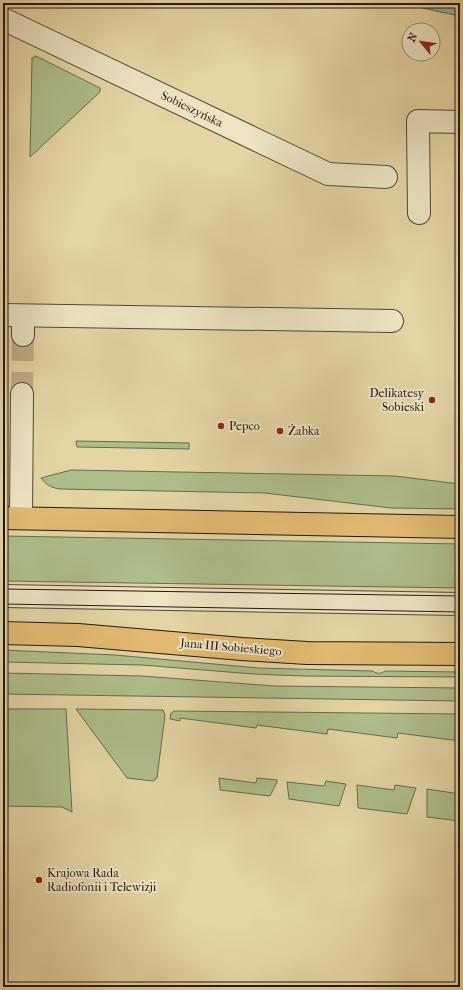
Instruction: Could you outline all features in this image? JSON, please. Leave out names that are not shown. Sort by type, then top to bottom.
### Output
[{"type":"main road","points":[[12,518],[460,527]]},
{"type":"main road","name":"Jana III Sobieskiego","points":[[3,633],[78,635],[307,653],[460,654]]},
{"type":"lane","name":"Sobieszyńska","points":[[3,19],[328,174],[386,177]]},
{"type":"lane","points":[[419,213],[418,121],[460,122]]},
{"type":"lane","points":[[16,322],[392,321]]},
{"type":"lane","points":[[12,518],[22,394]]},
{"type":"lane","points":[[3,596],[460,604]]},
{"type":"shaded area","points":[[399,3],[460,3],[460,16]]},
{"type":"shaded area","points":[[419,3],[460,3],[460,16],[433,10]]},
{"type":"shaded area","points":[[36,56],[100,88],[100,92],[30,157],[32,58]]},
{"type":"shaded area","points":[[76,441],[189,443],[189,449],[77,447]]},
{"type":"shaded area","points":[[71,470],[395,476],[460,484],[460,509],[391,508],[265,493],[60,489],[49,486],[41,478]]},
{"type":"shaded area","points":[[3,536],[460,544],[460,588],[3,581]]},
{"type":"shaded area","points":[[3,650],[115,655],[258,668],[373,671],[376,673],[382,673],[385,671],[460,672],[460,677],[303,676],[253,674],[142,665],[3,662]]},
{"type":"shaded area","points":[[3,673],[142,676],[274,686],[460,688],[460,701],[3,694]]},
{"type":"shaded area","points":[[3,709],[66,709],[72,812],[62,807],[3,806]]},
{"type":"shaded area","points":[[76,709],[163,710],[165,715],[157,778],[153,781],[127,778]]},
{"type":"shaded area","points":[[174,711],[460,714],[460,741],[398,733],[397,738],[328,729],[327,734],[257,725],[256,728],[180,718],[180,721],[170,719],[171,713]]},
{"type":"shaded area","points":[[219,778],[256,783],[257,778],[277,780],[277,782],[270,796],[220,790]]},
{"type":"shaded area","points":[[326,781],[346,784],[339,806],[289,799],[287,782],[324,786]]},
{"type":"shaded area","points":[[357,785],[394,790],[395,785],[416,788],[407,814],[358,808]]},
{"type":"shaded area","points":[[427,789],[460,794],[460,821],[427,817]]},
{"type":"tunnel","points":[[22,394],[23,335]]},
{"type":"tram line","points":[[3,589],[460,596]]},
{"type":"tram line","points":[[3,604],[460,612]]},
{"type":"place","name":"Delikatesy Sobieski","points":[[432,400]]},
{"type":"place","name":"Pepco","points":[[221,426]]},
{"type":"place","name":"Żabka","points":[[280,431]]},
{"type":"place","name":"Krajowa Rada Radiofonii i Telewizji","points":[[39,880]]}]
